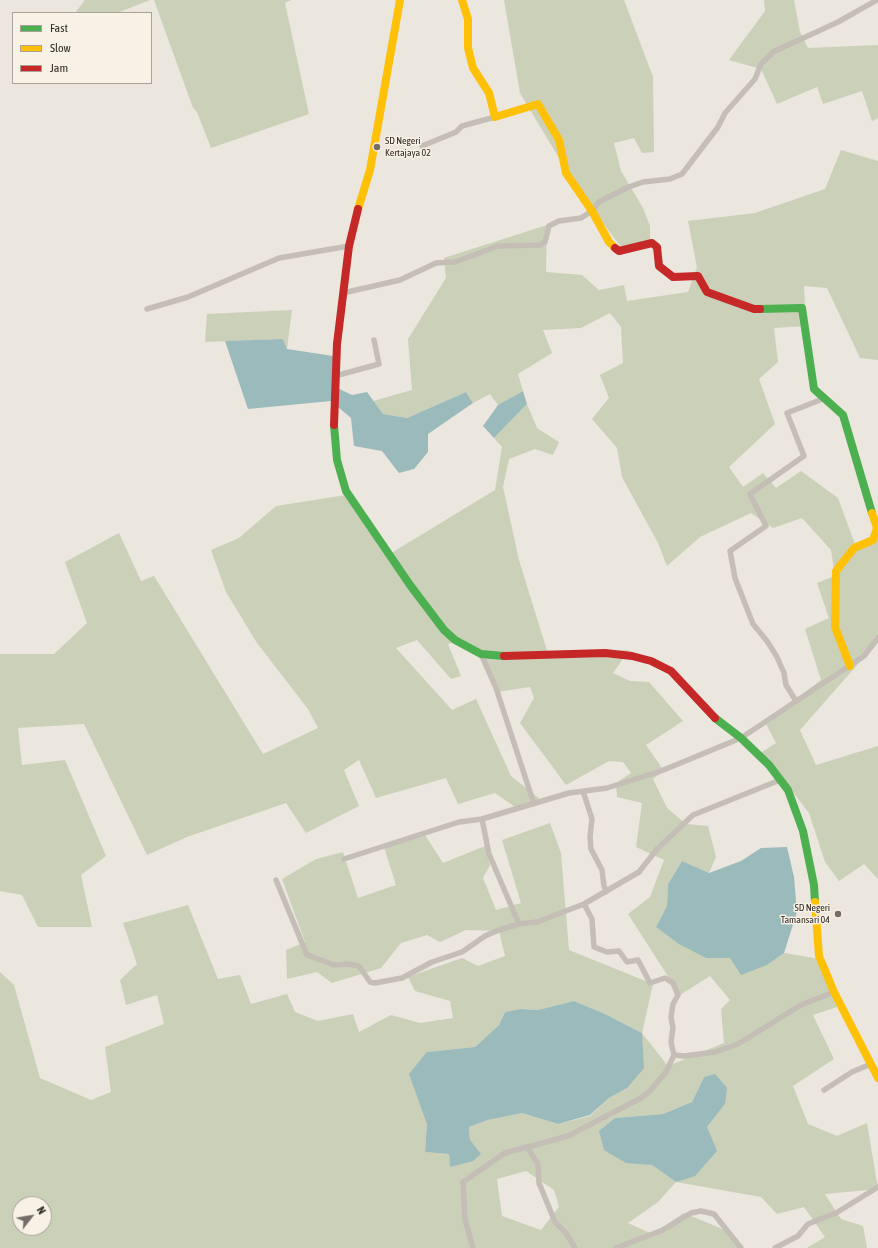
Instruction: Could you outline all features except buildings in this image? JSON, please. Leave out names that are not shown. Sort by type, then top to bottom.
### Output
[{"type":"street","points":[[400,0],[370,170],[354,219],[336,344],[334,430],[337,460],[346,491],[410,586],[444,630],[455,640],[481,654],[506,656],[604,654],[632,656],[651,661],[671,671],[715,718],[741,738],[769,765],[788,790],[804,831],[814,884],[819,956],[834,992],[878,1078]]},
{"type":"street","points":[[462,0],[468,19],[468,48],[473,68],[489,93],[495,117]]},
{"type":"street","points":[[343,293],[400,280],[436,263],[456,262],[498,246],[540,245],[545,242],[549,226],[559,221],[581,218],[592,211],[599,202],[626,188],[643,182],[670,179],[682,174],[718,127],[725,113],[755,79],[761,64],[773,52],[838,22],[877,0]]},
{"type":"street","points":[[422,146],[456,132],[462,126],[538,104],[559,140],[566,173],[592,211],[609,242],[619,251],[652,243],[657,247],[659,266],[673,277],[698,276],[707,292],[754,309],[802,308],[814,389],[843,415],[878,529],[873,540],[854,548],[836,571],[835,627],[850,666]]},
{"type":"street","points":[[147,309],[188,297],[279,258],[349,246]]},
{"type":"street","points":[[335,376],[379,364],[374,340]]},
{"type":"street","points":[[796,701],[786,685],[784,673],[777,657],[767,641],[753,624],[735,578],[730,551],[766,526],[750,494],[804,456],[787,413],[824,398]]},
{"type":"street","points":[[344,858],[459,822],[482,819],[568,793],[607,788],[661,771],[741,738],[776,717],[796,701],[864,656],[878,638]]},
{"type":"street","points":[[481,654],[496,688],[534,804]]},
{"type":"street","points":[[276,880],[306,955],[334,965],[348,964],[359,966],[370,982],[375,983],[402,978],[432,962],[462,952],[490,934],[519,924],[537,922],[584,904],[639,872],[657,849],[693,815],[780,780]]},
{"type":"street","points":[[583,791],[592,819],[590,837],[591,849],[602,870],[606,892]]},
{"type":"street","points":[[482,819],[489,854],[519,924]]},
{"type":"street","points":[[473,1248],[465,1219],[463,1182],[505,1153],[568,1136],[641,1098],[650,1091],[666,1072],[674,1055],[671,1017],[673,1004],[678,995],[673,983],[665,978],[650,983],[638,960],[627,962],[619,951],[607,952],[594,947],[592,919],[584,904]]},
{"type":"street","points":[[674,1055],[684,1056],[715,1052],[738,1044],[802,1005],[834,992]]},
{"type":"street","points":[[824,1090],[852,1072],[871,1064]]},
{"type":"street","points":[[527,1147],[538,1164],[539,1183],[555,1222],[566,1233],[575,1248]]},
{"type":"street","points":[[777,1248],[798,1236],[808,1224],[836,1213],[878,1187]]},
{"type":"street","points":[[616,1248],[663,1230],[691,1213],[701,1210],[714,1214],[741,1248]]},
{"type":"green space","points":[[85,0],[150,0],[120,12],[76,12]]},
{"type":"green space","points":[[154,0],[291,0],[285,3],[309,114],[211,148],[197,112],[193,108]]},
{"type":"green space","points":[[504,0],[624,0],[653,77],[654,152],[642,153],[634,138],[614,143],[621,171],[643,208],[650,226],[650,241],[625,252],[580,193],[520,93]]},
{"type":"green space","points":[[764,0],[794,0],[800,32],[808,48],[878,45],[878,118],[872,121],[862,91],[823,104],[817,87],[777,104],[761,69],[729,60],[765,11]]},
{"type":"green space","points":[[841,150],[878,161],[878,360],[860,358],[827,288],[804,286],[806,326],[774,328],[778,362],[759,379],[775,424],[729,467],[743,487],[763,473],[776,488],[801,471],[838,498],[856,547],[878,539],[878,636],[865,656],[800,730],[816,765],[878,746],[878,879],[864,864],[839,881],[825,862],[809,813],[782,778],[757,755],[776,743],[765,722],[821,680],[805,629],[829,618],[817,583],[835,576],[831,550],[802,518],[773,528],[751,513],[700,537],[667,566],[658,543],[622,477],[617,448],[592,419],[609,398],[600,375],[623,363],[621,327],[610,313],[581,328],[543,330],[552,353],[518,374],[523,391],[498,405],[490,394],[473,403],[466,392],[407,418],[383,414],[373,401],[412,390],[408,339],[446,278],[444,258],[547,225],[546,272],[582,275],[599,290],[624,285],[627,301],[688,292],[697,267],[688,221],[755,213],[825,189]]},
{"type":"green space","points":[[292,310],[287,349],[283,339],[205,342],[207,314]]},
{"type":"green space","points":[[527,404],[537,428],[559,442],[553,455],[535,449],[509,459],[503,487],[519,560],[548,654],[629,650],[613,673],[630,681],[649,682],[683,721],[646,745],[664,771],[653,779],[667,808],[686,824],[708,826],[716,857],[709,873],[682,861],[668,884],[667,906],[656,927],[706,958],[730,958],[767,965],[784,953],[820,959],[840,1006],[813,1015],[834,1059],[793,1086],[808,1124],[837,1136],[867,1123],[878,1189],[825,1194],[841,1219],[863,1226],[867,1248],[807,1248],[825,1237],[804,1207],[777,1214],[761,1197],[676,1182],[658,1202],[628,1223],[652,1234],[684,1213],[732,1233],[741,1248],[0,1248],[0,972],[14,985],[40,1078],[91,1100],[111,1092],[105,1047],[164,1024],[157,995],[126,1005],[120,980],[137,964],[123,923],[188,905],[218,979],[240,975],[251,1004],[287,994],[295,1012],[318,1021],[353,1014],[359,1032],[391,1015],[420,1023],[453,1018],[450,1001],[415,991],[408,977],[462,958],[478,966],[505,956],[499,931],[466,930],[440,942],[427,935],[401,943],[381,968],[332,983],[317,972],[287,979],[286,950],[305,942],[282,879],[316,859],[343,852],[358,898],[396,885],[384,847],[425,835],[443,863],[485,846],[490,865],[483,878],[496,910],[521,903],[502,840],[550,823],[561,853],[569,950],[653,984],[642,1033],[668,1066],[724,1043],[721,1009],[730,1000],[710,976],[680,995],[628,914],[650,897],[664,860],[636,847],[642,803],[617,797],[616,783],[631,773],[623,762],[609,761],[566,785],[520,723],[534,698],[530,687],[497,692],[476,647],[461,639],[448,644],[461,676],[451,679],[417,640],[396,648],[452,710],[476,699],[511,776],[541,800],[515,807],[495,793],[458,804],[446,778],[376,798],[359,760],[344,770],[359,806],[306,833],[286,803],[187,837],[147,855],[84,724],[18,728],[22,765],[65,760],[106,856],[81,875],[92,927],[38,927],[22,895],[0,891],[0,654],[54,654],[87,623],[65,562],[119,533],[141,581],[154,576],[263,754],[318,728],[308,709],[257,643],[226,592],[211,550],[239,538],[276,506],[346,495],[388,555],[495,490],[502,447],[494,438]],"holes":[[[574,1001],[605,1014],[642,1033],[627,1088],[609,1098],[590,1116],[558,1124],[522,1113],[488,1120],[469,1127],[470,1140],[450,1166],[449,1154],[425,1152],[427,1124],[427,1052],[475,1047],[499,1025],[505,1012],[520,1009],[538,1010]],[[704,1077],[725,1104],[707,1127],[676,1182],[652,1165],[615,1118],[663,1114],[692,1102]],[[526,1171],[554,1190],[559,1207],[541,1230],[502,1216],[497,1179]]]},
{"type":"water","points":[[283,339],[287,349],[333,356],[333,386],[352,395],[367,392],[383,414],[407,418],[466,392],[473,403],[428,434],[428,452],[414,469],[399,473],[382,451],[354,446],[351,418],[331,401],[248,409],[225,341]]},
{"type":"water","points":[[523,391],[527,404],[494,438],[483,426],[498,405]]},
{"type":"water","points":[[787,847],[794,877],[797,912],[784,953],[767,965],[741,975],[730,958],[706,958],[679,944],[656,927],[667,906],[668,884],[682,861],[709,873],[741,861],[761,848]]},
{"type":"water","points":[[574,1001],[605,1014],[642,1033],[644,1068],[627,1088],[609,1098],[590,1115],[558,1124],[522,1113],[488,1120],[469,1127],[470,1140],[481,1154],[473,1161],[450,1167],[449,1154],[425,1152],[427,1124],[409,1074],[427,1052],[475,1047],[499,1025],[505,1012],[520,1009],[538,1010]]},
{"type":"water","points":[[715,1074],[727,1088],[725,1104],[707,1127],[717,1151],[695,1176],[676,1182],[652,1165],[626,1163],[604,1150],[599,1131],[615,1118],[663,1114],[692,1102],[704,1077]]},
{"type":"traffic: fast","points":[[760,309],[802,308],[814,389],[843,415],[872,513]]},
{"type":"traffic: fast","points":[[334,425],[337,460],[346,491],[410,585],[444,630],[455,640],[481,654],[504,656]]},
{"type":"traffic: fast","points":[[715,718],[741,738],[769,765],[788,790],[803,831],[814,885],[815,902]]},
{"type":"traffic: slow","points":[[358,209],[370,170],[400,0]]},
{"type":"traffic: slow","points":[[462,0],[468,19],[468,48],[473,68],[489,93],[495,117],[538,104],[559,140],[566,173],[592,211],[609,242],[615,248]]},
{"type":"traffic: slow","points":[[850,666],[835,627],[836,571],[854,548],[873,540],[877,528],[872,513]]},
{"type":"traffic: slow","points":[[815,902],[819,956],[834,992],[878,1078]]},
{"type":"traffic: jam","points":[[334,425],[337,344],[349,246],[358,209]]},
{"type":"traffic: jam","points":[[615,248],[619,251],[652,243],[657,247],[659,266],[673,277],[698,276],[707,292],[754,309],[760,309]]},
{"type":"traffic: jam","points":[[504,656],[605,653],[632,656],[651,661],[671,671],[715,718]]},
{"type":"place","name":"SD Negeri Kertajaya 02","points":[[377,147]]},
{"type":"place","name":"SD Negeri Tamansari 04","points":[[838,914]]}]
